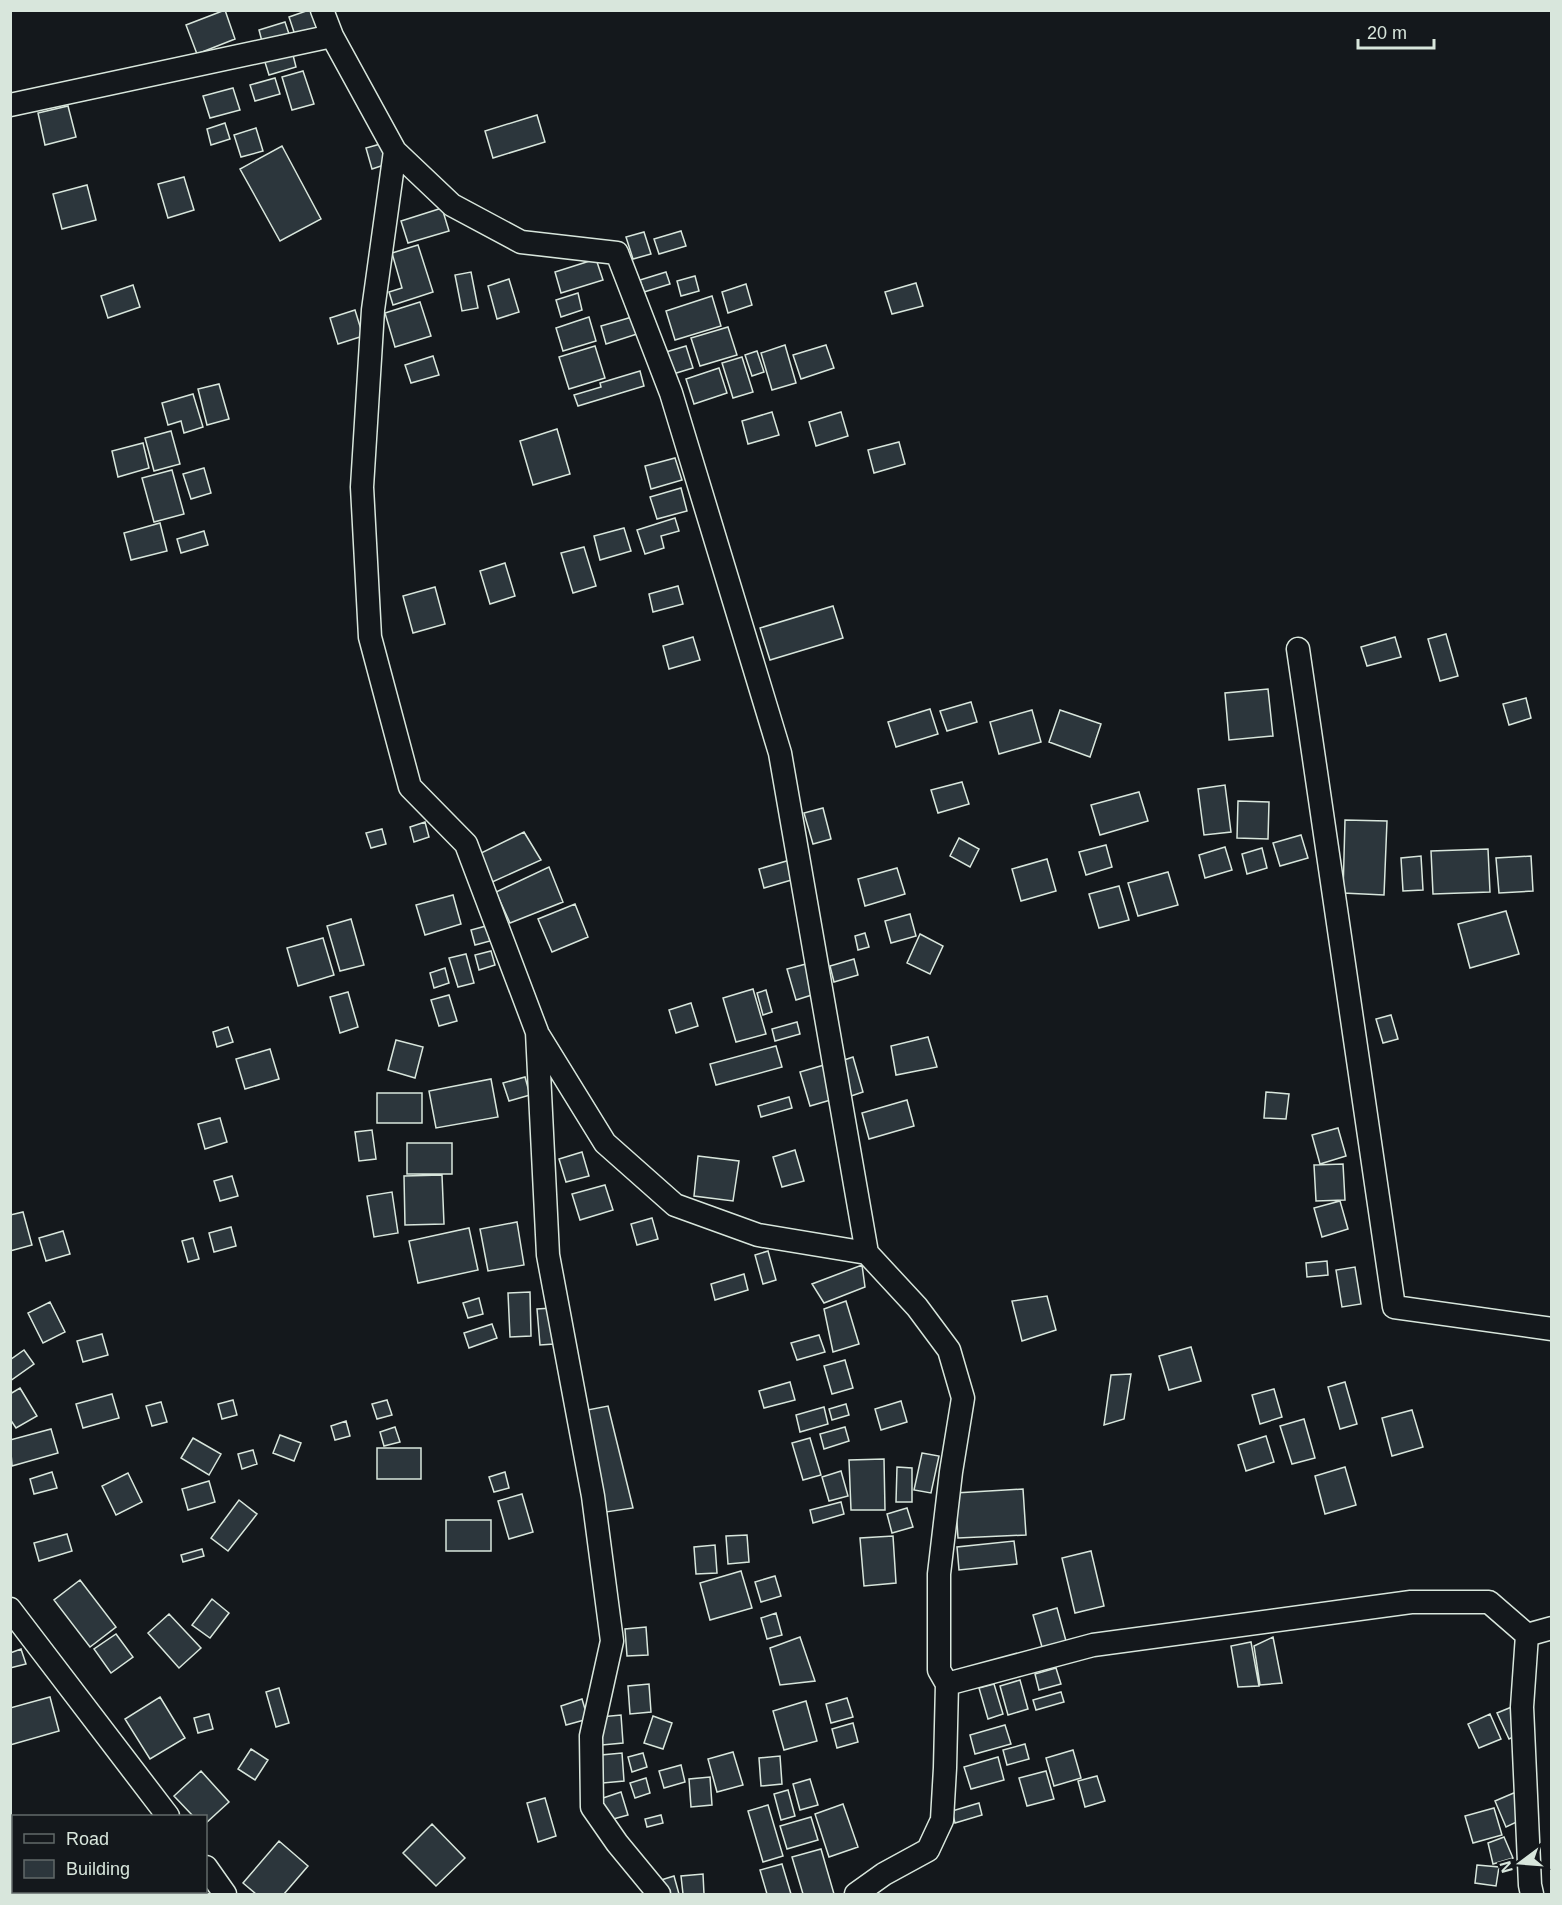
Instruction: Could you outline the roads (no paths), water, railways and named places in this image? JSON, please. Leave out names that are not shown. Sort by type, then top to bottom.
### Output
[{"type":"street","points":[[322,10],[332,36],[395,151],[452,205],[521,242],[617,252],[671,393],[780,753],[867,1253],[917,1307],[949,1350],[963,1398],[951,1472],[939,1574],[939,1670],[947,1684],[942,1820],[928,1850],[884,1874],[856,1894]]},
{"type":"street","points":[[10,105],[332,36]]},
{"type":"street","points":[[395,151],[373,309],[362,486],[370,637],[410,787],[466,844],[537,1032],[604,1143],[675,1205],[758,1235],[867,1253]]},
{"type":"street","points":[[1298,649],[1394,1307],[1551,1329]]},
{"type":"street","points":[[537,1032],[548,1255],[593,1496],[612,1641],[591,1736],[592,1807],[617,1843],[659,1894]]},
{"type":"street","points":[[947,1684],[1093,1645],[1411,1602],[1489,1602],[1527,1635]]},
{"type":"street","points":[[10,1609],[167,1815]]},
{"type":"street","points":[[1527,1635],[1551,1628]]},
{"type":"street","points":[[1527,1635],[1522,1707],[1532,1894]]},
{"type":"street","points":[[207,1868],[225,1894]]}]
